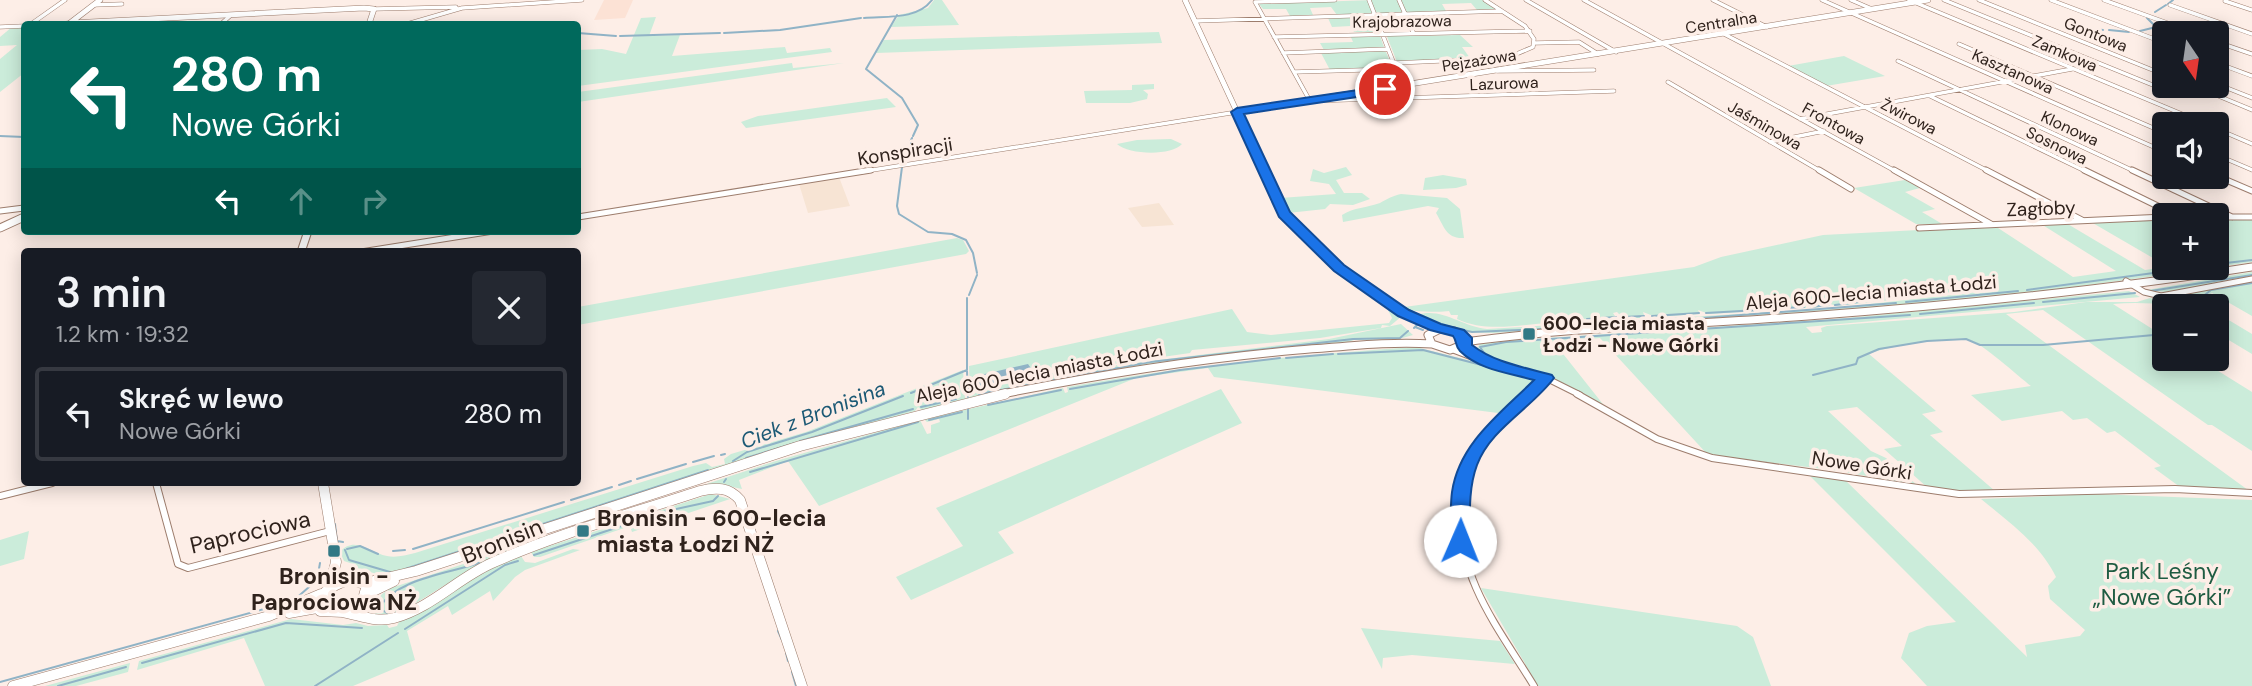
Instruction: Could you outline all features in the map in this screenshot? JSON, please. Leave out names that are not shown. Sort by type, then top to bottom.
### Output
[{"type":"street","points":[[35,21],[65,0]]},
{"type":"street","points":[[73,21],[100,0]]},
{"type":"street","points":[[138,21],[374,9],[463,8],[582,0]]},
{"type":"street","points":[[1185,0],[1284,214],[1339,268],[1395,309],[1463,340],[1453,350],[1430,338],[1414,318]]},
{"type":"street","points":[[1310,101],[1255,2],[1335,0]]},
{"type":"street","points":[[1294,72],[1396,69],[1369,0]]},
{"type":"street","points":[[1399,0],[1413,32]]},
{"type":"street","points":[[1485,0],[1530,31],[1535,43]]},
{"type":"street","points":[[1526,0],[1616,52]]},
{"type":"street","name":"Frontowa","points":[[1584,0],[1991,224]]},
{"type":"street","points":[[1713,0],[1767,27]]},
{"type":"street","name":"Kasztanowa","points":[[1822,0],[2152,146]]},
{"type":"street","points":[[1851,0],[1872,9]]},
{"type":"street","name":"Centralna","points":[[1600,55],[1928,0]]},
{"type":"street","points":[[1944,0],[2152,85]]},
{"type":"street","name":"Gontowa","points":[[1979,0],[2152,70]]},
{"type":"street","points":[[2051,0],[2152,38]]},
{"type":"street","points":[[2104,0],[2162,21]]},
{"type":"street","name":"Zamkowa","points":[[1912,1],[2177,112]]},
{"type":"street","points":[[2225,1],[2252,10]]},
{"type":"street","points":[[2169,2],[2252,34]]},
{"type":"street","points":[[93,5],[122,4]]},
{"type":"street","points":[[418,21],[463,8]]},
{"type":"street","points":[[370,21],[374,9]]},
{"type":"street","points":[[1195,21],[1502,11]]},
{"type":"street","points":[[224,21],[231,15]]},
{"type":"street","points":[[166,21],[169,18]]},
{"type":"street","points":[[0,27],[21,26]]},
{"type":"street","name":"Krajobrazowa","points":[[1274,37],[1530,31]]},
{"type":"street","name":"Żwirowa","points":[[1724,34],[2082,220]]},
{"type":"street","points":[[1535,43],[1579,42],[1600,55]]},
{"type":"street","points":[[1395,63],[1507,58],[1530,50],[1535,43]]},
{"type":"street","points":[[1959,44],[2152,127]]},
{"type":"street","points":[[2230,46],[2252,54]]},
{"type":"street","points":[[1283,53],[1388,49]]},
{"type":"street","name":"Pejzażowa","points":[[1237,112],[1600,55]]},
{"type":"street","name":"Klonowa","points":[[1898,61],[2232,217]]},
{"type":"street","points":[[2230,68],[2252,76]]},
{"type":"street","points":[[1800,119],[2072,69]]},
{"type":"street","points":[[1497,71],[1594,70]]},
{"type":"street","name":"Jaśminowa","points":[[1668,82],[1851,189]]},
{"type":"street","points":[[2230,89],[2252,98]]},
{"type":"street","name":"Lazurowa","points":[[1310,101],[1614,92]]},
{"type":"street","name":"Sosnowa","points":[[1928,96],[2152,203]]},
{"type":"street","points":[[2223,98],[2252,110]]},
{"type":"street","name":"Konspiracji","points":[[581,218],[1237,112]]},
{"type":"street","points":[[1770,142],[1824,131]]},
{"type":"street","points":[[2229,134],[2252,144]]},
{"type":"street","points":[[2229,160],[2252,170]]},
{"type":"street","points":[[2229,181],[2252,191]]},
{"type":"street","points":[[0,211],[21,208]]},
{"type":"street","name":"Zagłoby","points":[[1919,228],[2152,217]]},
{"type":"street","points":[[2232,217],[2252,217]]},
{"type":"street","points":[[0,228],[21,218]]},
{"type":"street","points":[[386,248],[468,235]]},
{"type":"street","name":"Aleja 600-lecia miasta Łodzi","points":[[1463,340],[1819,315],[2021,296],[2252,266]]},
{"type":"street","points":[[2129,283],[2147,293],[2161,296],[2252,279]]},
{"type":"street","points":[[1430,338],[1440,329]]},
{"type":"street","name":"Aleja 600-lecia miasta Łodzi","points":[[342,612],[365,593],[416,572],[776,454],[941,408],[1056,383],[1151,367],[1276,351],[1430,338]]},
{"type":"street","name":"Nowe Górki","points":[[1463,340],[1488,362]]},
{"type":"street","name":"Nowe Górki","points":[[1453,350],[1546,378],[1665,443],[1699,455],[1736,462],[1959,494],[2164,489],[2252,493]]},
{"type":"street","points":[[1534,686],[1488,611],[1469,570],[1460,541],[1460,518],[1462,491],[1469,464],[1481,442],[1546,378]]},
{"type":"street","points":[[0,496],[40,486]]},
{"type":"street","name":"Paprociowa","points":[[157,486],[178,564],[188,568],[331,531]]},
{"type":"street","points":[[13,686],[269,616],[317,608],[336,562],[324,486]]},
{"type":"street","name":"Bronisin","points":[[317,608],[324,613],[342,612],[363,619],[389,619],[406,614],[462,578],[504,558],[699,491],[722,489],[735,493],[740,500],[802,686]]},
{"type":"street","points":[[336,562],[365,593],[365,611],[375,620]]},
{"type":"street","points":[[269,616],[351,579]]},
{"type":"shaded area","points":[[604,0],[633,0],[625,18],[594,20]]},
{"type":"shaded area","points":[[839,177],[850,206],[808,213],[799,184]]},
{"type":"shaded area","points":[[1159,203],[1174,225],[1142,227],[1128,208]]},
{"type":"green space","points":[[934,0],[942,0],[959,25],[891,27],[899,15],[928,8]]},
{"type":"green space","points":[[1482,0],[1496,9],[1477,10],[1471,3],[1442,4],[1446,11],[1337,15],[1331,7],[1310,8],[1313,15],[1290,16],[1286,9],[1263,9],[1259,4]]},
{"type":"green space","points":[[656,17],[649,36],[680,35],[672,56],[785,47],[787,53],[830,48],[832,52],[581,86],[581,50],[602,49],[626,54],[641,18]]},
{"type":"green space","points":[[1370,17],[1378,31],[1354,32],[1351,26],[1332,27],[1328,18]]},
{"type":"green space","points":[[12,27],[21,27],[21,75],[0,92],[0,59],[17,45],[0,46],[0,37]]},
{"type":"green space","points":[[1159,32],[1162,43],[876,53],[884,40]]},
{"type":"green space","points":[[1409,33],[1418,36],[1460,35],[1473,47],[1462,47],[1470,58],[1397,62],[1386,34]]},
{"type":"green space","points":[[1350,35],[1380,36],[1384,47],[1324,50],[1320,43],[1353,42]]},
{"type":"green space","points":[[1386,52],[1392,66],[1330,70],[1321,53]]},
{"type":"green space","points":[[1844,56],[1885,76],[1826,86],[1788,66]]},
{"type":"green space","points":[[792,63],[793,68],[844,63],[581,102],[581,92]]},
{"type":"green space","points":[[1154,84],[1154,89],[1143,90],[1148,94],[1147,99],[1130,103],[1086,103],[1084,91],[1132,90],[1132,85]]},
{"type":"green space","points":[[887,98],[896,107],[746,128],[741,122],[758,116]]},
{"type":"green space","points":[[1171,139],[1182,144],[1169,151],[1150,153],[1123,148],[1117,144],[1137,140]]},
{"type":"green space","points":[[1346,167],[1352,175],[1336,180],[1344,193],[1362,193],[1370,199],[1353,205],[1330,204],[1325,209],[1288,213],[1280,198],[1336,194],[1329,184],[1310,181],[1313,169],[1324,173]]},
{"type":"green space","points":[[1443,175],[1466,179],[1467,185],[1423,190],[1425,178]]},
{"type":"green space","points":[[1905,180],[1920,188],[1905,192],[1935,209],[1922,212],[1944,225],[1916,224],[1854,188]]},
{"type":"green space","points":[[1401,194],[1447,198],[1460,209],[1464,238],[1449,234],[1436,213],[1439,208],[1428,206],[1343,222],[1342,215],[1347,212]]},
{"type":"green space","points":[[2229,218],[2252,219],[2252,262],[2229,265]]},
{"type":"green space","points":[[2152,219],[2152,257],[2091,222]]},
{"type":"green space","points":[[2066,223],[2145,270],[2152,269],[2152,276],[1913,305],[1494,333],[1454,329],[1417,315],[1444,315],[1478,327],[1487,329],[1824,309],[1988,291],[1980,285],[1971,286],[1974,290],[1970,291],[1910,295],[1909,298],[1836,306],[1828,303],[1830,306],[1812,308],[1806,304],[1806,308],[1777,306],[1777,310],[1709,314],[1698,310],[1700,314],[1656,317],[1643,312],[1645,318],[1623,318],[1617,312],[1613,313],[1617,319],[1588,320],[1578,317],[1578,321],[1558,322],[1552,319],[1552,323],[1504,327],[1468,323],[1457,319],[1458,315],[1451,315],[1449,311],[1397,308],[1694,267],[1721,257],[1823,235],[1995,226],[2073,277],[2116,271],[2041,224]]},
{"type":"green space","points":[[957,238],[963,240],[969,251],[966,254],[581,324],[581,306]]},
{"type":"green space","points":[[2252,272],[2252,277],[2165,292],[2147,290],[2205,280],[2229,280],[2229,276]]},
{"type":"green space","points":[[2252,282],[2252,316],[2229,303],[2229,294],[2189,293]]},
{"type":"green space","points":[[2129,291],[2140,297],[1806,327],[1812,333],[1822,332],[1821,328],[1827,326],[2014,312],[2086,302],[2137,302],[2150,298],[2152,304],[2113,304],[2152,329],[2152,371],[2218,371],[2252,392],[2252,451],[2208,425],[2043,310],[2006,314],[2248,490],[2180,487],[2154,468],[2161,466],[2115,431],[2107,433],[2087,418],[2073,420],[2062,411],[2002,421],[1971,395],[2031,386],[1970,340],[1919,342],[1869,354],[1936,411],[1922,414],[1943,432],[1930,435],[1995,491],[1949,492],[1928,488],[1884,449],[1902,446],[1857,407],[1828,411],[1871,451],[1886,458],[1917,485],[1833,470],[1708,455],[1600,338],[1577,340],[1582,347],[1560,350],[1606,408],[1540,374],[1487,359],[1477,348],[1480,344],[1500,341],[1847,318]]},
{"type":"green space","points":[[1232,309],[1247,332],[1271,335],[1389,323],[1392,318],[1388,310],[1402,316],[1390,326],[1382,325],[1381,328],[1320,338],[1192,350],[1190,353],[1066,371],[1057,367],[1046,368],[1045,374],[1329,339],[1401,324],[1413,335],[1399,339],[1354,340],[1342,344],[1130,368],[922,410],[918,407],[915,411],[834,434],[385,576],[354,568],[353,564],[344,561],[340,552],[346,547],[357,545],[390,557],[415,553],[693,466],[706,463],[712,467],[725,464],[724,459],[731,454],[806,432],[963,370],[965,398],[970,397],[969,366]]},
{"type":"green space","points":[[2229,320],[2252,334],[2252,354],[2229,340]]},
{"type":"green space","points":[[1416,347],[1524,374],[1540,381],[1506,414],[1214,377],[1208,368],[1136,378],[819,506],[788,461],[739,480],[742,489],[728,486],[667,497],[776,461],[920,420],[927,434],[931,433],[931,425],[940,422],[939,419],[927,422],[924,419],[1063,388],[1065,393],[1068,392],[1067,387],[1243,362]]},
{"type":"green space","points":[[1221,389],[1242,423],[998,532],[1014,553],[911,600],[896,577],[963,546],[936,508]]},
{"type":"green space","name":"Park Leśny „Nowe Górki”","points":[[1808,474],[1844,479],[2027,657],[2025,645],[2080,636],[2085,630],[2050,599],[2048,586],[2056,577],[2041,554],[2023,534],[1981,499],[2095,494],[2252,500],[2252,686],[1927,686],[1901,658],[1909,633],[1927,626],[1956,622]]},
{"type":"green space","points":[[711,494],[730,499],[632,532],[630,526],[540,557],[534,557],[531,552]]},
{"type":"green space","points":[[584,524],[463,574],[403,611],[383,616],[369,612],[382,594],[391,588]]},
{"type":"green space","points":[[29,531],[24,559],[0,566],[0,540]]},
{"type":"green space","points":[[573,549],[580,550],[525,570],[493,601],[490,591],[452,615],[448,606],[407,631],[415,660],[353,686],[265,686],[244,638],[137,670],[139,661],[291,619],[343,625],[356,623],[368,626],[387,625],[389,628],[397,626],[399,622],[416,615],[472,576],[521,556],[525,562],[535,563]]},
{"type":"green space","points":[[1481,588],[1737,626],[1753,637],[1771,686],[1538,686]]},
{"type":"green space","points":[[1361,628],[1500,641],[1515,664],[1412,655],[1383,658],[1382,669]]},
{"type":"green space","points":[[130,663],[128,672],[76,686],[45,686]]},
{"type":"water","points":[[1028,364],[1035,374],[1033,377],[983,387],[976,376]]},
{"type":"waterway","name":"Ciek z Bronisina","points":[[896,16],[918,11],[932,0]]},
{"type":"waterway","points":[[2168,4],[2173,0]]},
{"type":"waterway","points":[[2155,12],[2166,5]]},
{"type":"waterway","name":"Ciek z Bronisina","points":[[864,18],[896,16]]},
{"type":"waterway","name":"Ciek z Bronisina","points":[[896,16],[866,69],[902,98],[918,125],[913,136]]},
{"type":"waterway","name":"Ciek z Bronisina","points":[[724,33],[780,30],[861,18]]},
{"type":"waterway","points":[[2140,31],[2156,27],[2147,18]]},
{"type":"waterway","points":[[2085,28],[2103,30]]},
{"type":"waterway","points":[[2109,30],[2129,32]]},
{"type":"waterway","name":"Ciek z Bronisina","points":[[581,33],[616,36]]},
{"type":"waterway","name":"Ciek z Bronisina","points":[[620,36],[720,33]]},
{"type":"waterway","name":"Ciek z Bronisina","points":[[0,136],[21,137]]},
{"type":"waterway","name":"Ciek z Bronisina","points":[[908,147],[912,138]]},
{"type":"waterway","name":"Ciek z Bronisina","points":[[903,163],[907,149]]},
{"type":"waterway","name":"Ciek z Bronisina","points":[[902,167],[897,206],[899,214],[928,232],[952,234],[966,240],[973,253],[977,273]]},
{"type":"waterway","points":[[2229,263],[2252,260]]},
{"type":"waterway","points":[[2027,290],[2152,273]]},
{"type":"waterway","name":"Ciek z Bronisina","points":[[969,295],[977,275]]},
{"type":"waterway","points":[[2151,291],[2252,275]]},
{"type":"waterway","points":[[2206,294],[2211,290],[2252,283]]},
{"type":"waterway","points":[[1906,302],[2018,291]]},
{"type":"waterway","points":[[2043,302],[2135,293]]},
{"type":"waterway","name":"Ciek z Bronisina","points":[[911,393],[967,370],[967,298]]},
{"type":"waterway","points":[[1835,305],[1866,301]]},
{"type":"waterway","points":[[1638,323],[1896,303]]},
{"type":"waterway","points":[[1920,314],[2034,303]]},
{"type":"waterway","points":[[1811,307],[1828,305]]},
{"type":"waterway","points":[[1785,308],[1804,307]]},
{"type":"waterway","points":[[1706,313],[1776,309]]},
{"type":"waterway","points":[[1652,316],[1699,313]]},
{"type":"waterway","points":[[1509,364],[1487,357],[1480,347],[1506,342],[1910,315]]},
{"type":"waterway","points":[[1624,317],[1644,316]]},
{"type":"waterway","points":[[1587,319],[1616,317]]},
{"type":"waterway","points":[[1557,321],[1576,320]]},
{"type":"waterway","points":[[1544,321],[1551,321]]},
{"type":"waterway","points":[[1436,324],[1472,332],[1566,328]]},
{"type":"waterway","points":[[1415,327],[1423,330]]},
{"type":"waterway","points":[[979,394],[1150,362],[1353,339],[1400,338],[1408,331]]},
{"type":"waterway","points":[[1813,375],[1856,364],[1858,358],[1879,349],[1927,341],[1966,339],[1980,345],[2043,345],[2152,335]]},
{"type":"waterway","points":[[1338,354],[1423,350],[1505,371]]},
{"type":"waterway","points":[[1286,358],[1333,354]]},
{"type":"waterway","points":[[1070,389],[1180,370],[1280,358]]},
{"type":"waterway","points":[[967,371],[968,397]]},
{"type":"waterway","points":[[988,405],[1061,390]]},
{"type":"waterway","name":"Ciek z Bronisina","points":[[733,461],[747,452],[812,432],[903,396]]},
{"type":"waterway","points":[[921,407],[956,399]]},
{"type":"waterway","points":[[800,441],[913,409]]},
{"type":"waterway","points":[[968,409],[968,419]]},
{"type":"waterway","points":[[929,420],[962,412]]},
{"type":"waterway","points":[[750,472],[918,422]]},
{"type":"waterway","points":[[746,458],[795,443]]},
{"type":"waterway","points":[[721,455],[725,454]]},
{"type":"waterway","points":[[693,462],[714,456]]},
{"type":"waterway","points":[[637,479],[686,464]]},
{"type":"waterway","points":[[405,569],[708,470]]},
{"type":"waterway","points":[[619,485],[631,481]]},
{"type":"waterway","points":[[571,500],[612,487]]},
{"type":"waterway","name":"Ciek z Bronisina","points":[[534,555],[667,511],[713,501],[718,496]]},
{"type":"waterway","points":[[413,549],[564,502]]},
{"type":"waterway","points":[[335,524],[337,541],[343,542]]},
{"type":"waterway","points":[[347,549],[360,546],[378,554]]},
{"type":"waterway","points":[[345,550],[349,560],[390,572]]},
{"type":"waterway","points":[[393,551],[405,550]]},
{"type":"waterway","name":"Ciek z Bronisina","points":[[405,629],[505,565],[518,561]]},
{"type":"waterway","points":[[0,682],[293,601],[317,580],[320,563]]},
{"type":"waterway","points":[[387,613],[379,608],[398,590],[424,578],[479,563]]},
{"type":"waterway","points":[[142,663],[286,623],[362,628]]},
{"type":"waterway","points":[[778,631],[782,640]]},
{"type":"waterway","name":"Ciek z Bronisina","points":[[315,686],[398,633]]},
{"type":"waterway","points":[[786,653],[788,661]]},
{"type":"waterway","points":[[58,686],[126,667]]},
{"type":"waterway","points":[[792,672],[796,686]]},
{"type":"place","name":"600-lecia miasta Łodzi - Nowe Górki","points":[[1529,334]]},
{"type":"place","name":"Bronisin - 600-lecia miasta Łodzi NŻ","points":[[583,531]]},
{"type":"place","name":"Bronisin - Paprociowa NŻ","points":[[334,551]]},
{"type":"route","points":[[1385,89],[1237,112],[1284,214],[1339,268],[1395,309],[1440,329],[1458,333],[1464,338],[1464,346],[1488,362],[1546,378],[1481,442],[1469,464],[1462,491],[1460,541]]}]
